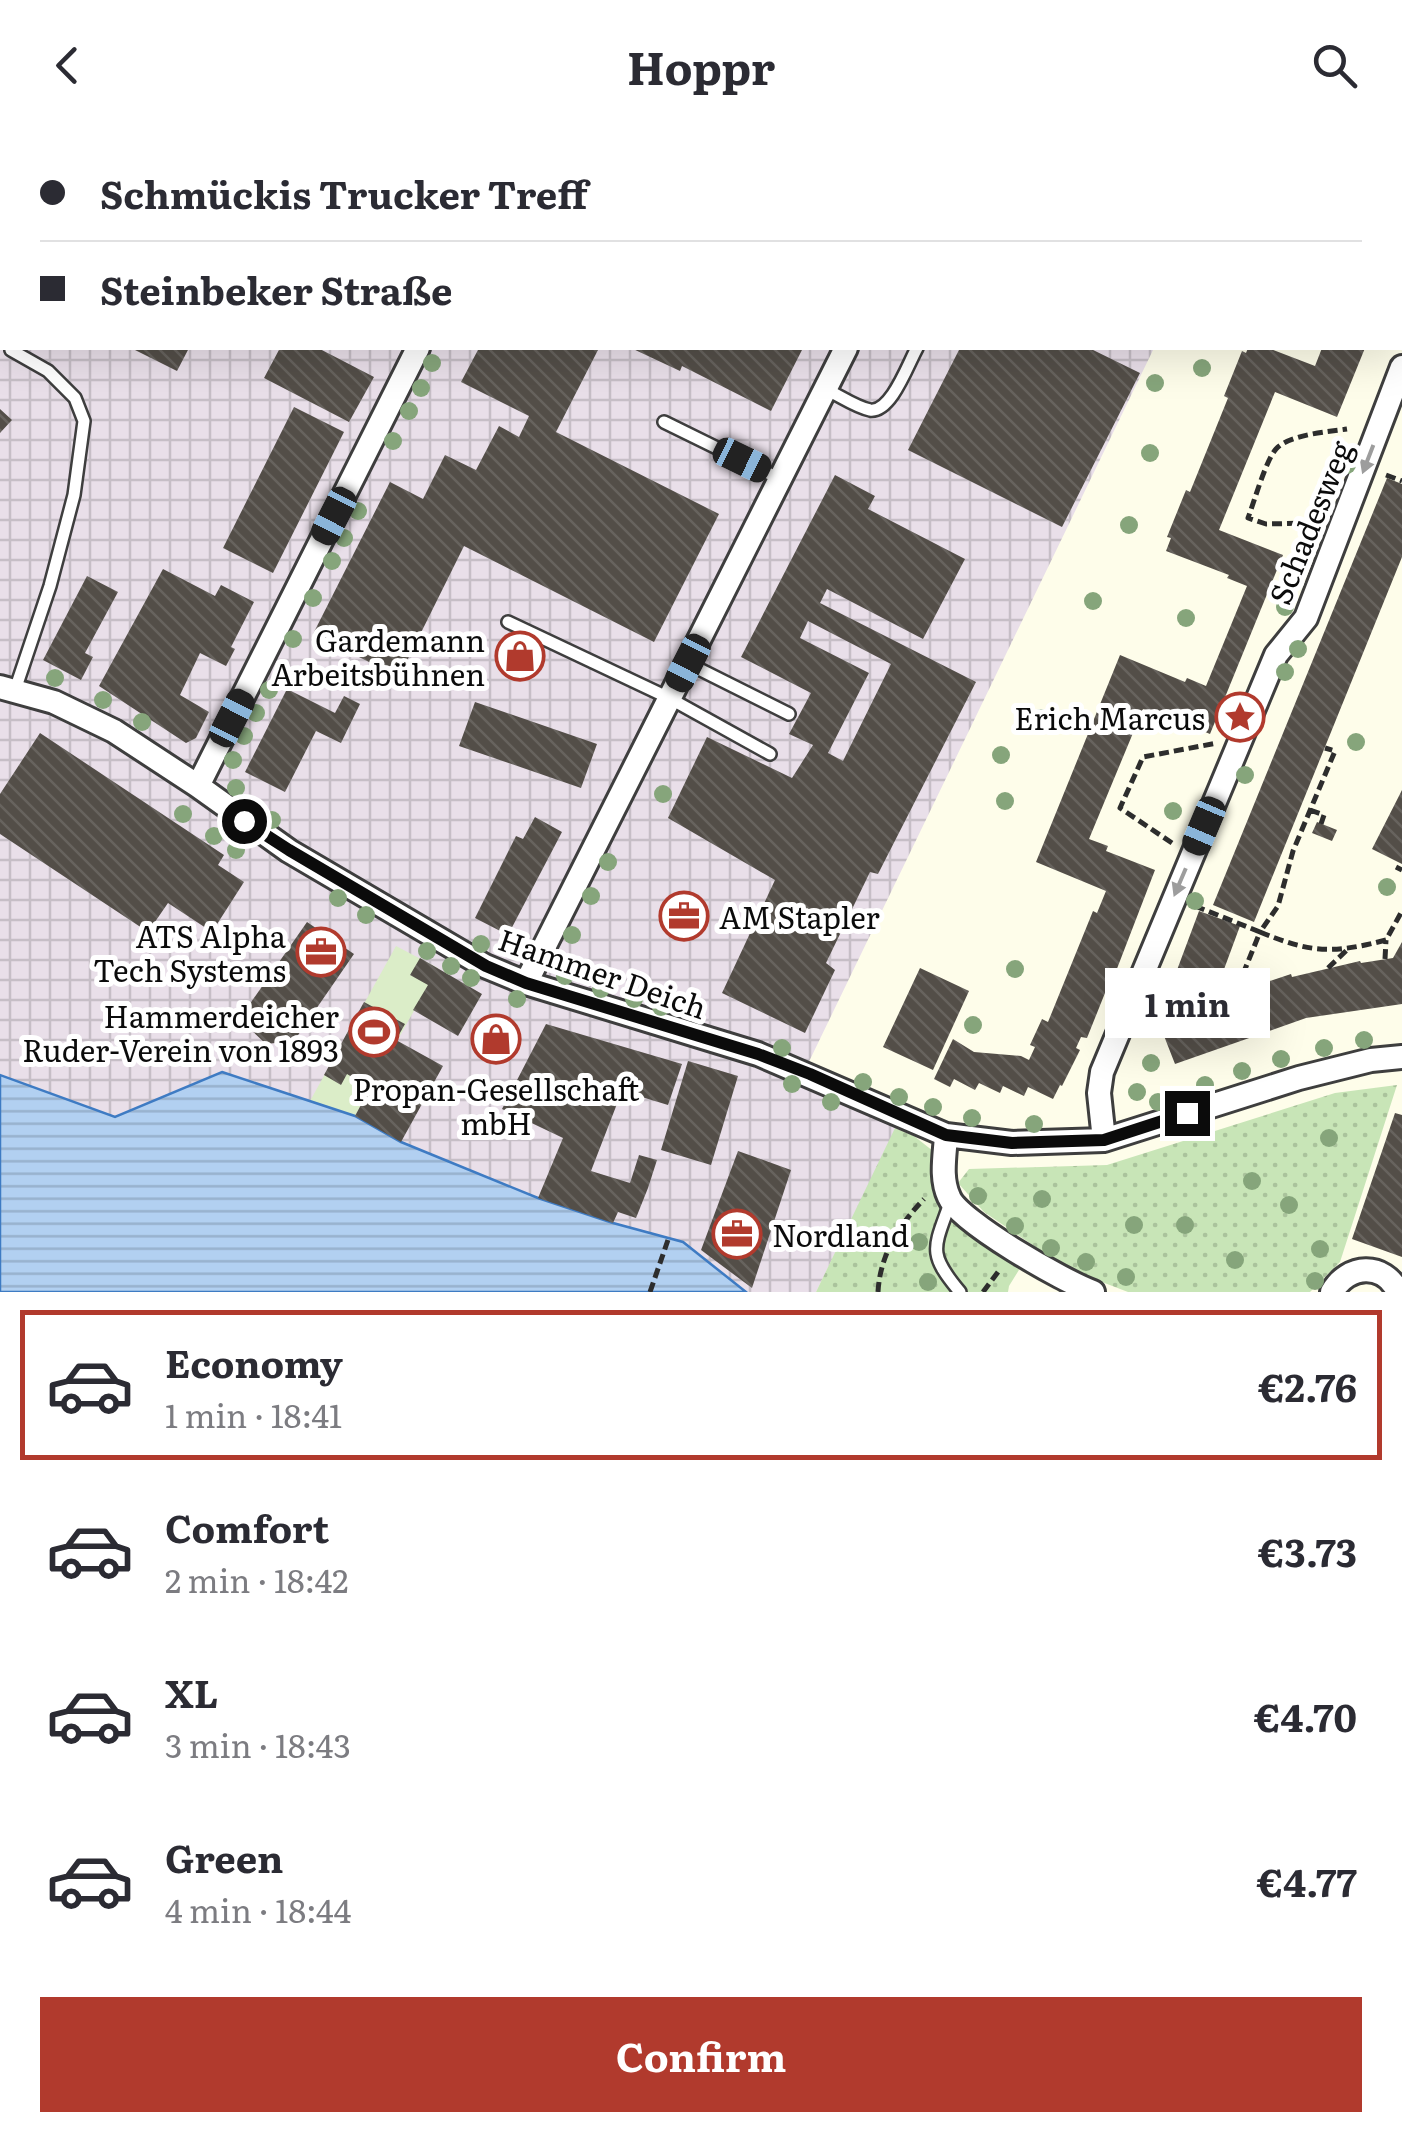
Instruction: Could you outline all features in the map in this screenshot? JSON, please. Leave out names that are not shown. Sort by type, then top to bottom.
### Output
[{"type":"street","points":[[198,786],[417,350]]},
{"type":"street","points":[[526,983],[845,350]]},
{"type":"street","name":"Schadesweg","points":[[1104,1140],[1099,1093],[1102,1072],[1276,655],[1306,618],[1402,368]]},
{"type":"street","name":"Hammer Deich","points":[[8,689],[79,712],[150,753],[289,850],[486,966],[526,983],[758,1054],[946,1135],[1012,1143],[1104,1140],[1299,1078],[1372,1060],[1402,1057]]},
{"type":"street","points":[[946,1135],[947,1192],[970,1222],[1093,1292]]},
{"type":"street","points":[[1332,1292],[1337,1283],[1355,1270],[1379,1271],[1393,1281],[1398,1292]]},
{"type":"lane","points":[[8,689],[25,656],[50,586],[74,495],[84,421],[75,398],[48,371],[11,350]]},
{"type":"lane","points":[[825,388],[872,410],[883,408],[916,350]]},
{"type":"lane","points":[[664,422],[780,479]]},
{"type":"lane","points":[[508,622],[669,698],[770,754]]},
{"type":"lane","points":[[688,663],[789,714]]},
{"type":"lane","points":[[947,1192],[936,1255],[941,1270],[960,1292]]},
{"type":"path","points":[[1312,523],[1266,524],[1248,518],[1275,450],[1320,433],[1347,430]]},
{"type":"path","points":[[1178,847],[1120,808],[1143,757],[1221,742]]},
{"type":"path","points":[[1243,974],[1260,932],[1278,906],[1293,851],[1335,751],[1325,748]]},
{"type":"path","points":[[1310,810],[1324,816],[1321,824]]},
{"type":"path","points":[[1173,898],[1295,946],[1347,950],[1386,940]]},
{"type":"path","points":[[1385,959],[1386,940],[1402,911]]},
{"type":"path","points":[[1328,968],[1347,950]]},
{"type":"path","points":[[1162,1004],[1243,974],[1266,971]]},
{"type":"path","points":[[878,1292],[882,1264],[894,1234],[914,1209],[947,1192]]},
{"type":"path","points":[[650,1292],[669,1237]]},
{"type":"shaded area","points":[[0,350],[1153,350],[804,1072],[903,1115],[816,1292],[746,1292],[683,1242],[538,1198],[222,1072],[115,1117],[0,1075]]},
{"type":"green space","name":"Hammerdeicher Ruder-Verein von 1893","points":[[396,946],[438,968],[355,1116],[310,1101]]},
{"type":"green space","points":[[1397,1085],[1340,1262],[1310,1292],[1128,1292],[1068,1269],[984,1212],[958,1183],[969,1169],[1107,1165],[1335,1093]]},
{"type":"green space","points":[[895,1128],[933,1151],[933,1193],[967,1233],[1022,1265],[1008,1292],[816,1292]]},
{"type":"water","points":[[222,1072],[355,1116],[401,1142],[538,1198],[683,1242],[746,1292],[0,1292],[0,1075],[115,1117]]},
{"type":"building","points":[[135,350],[188,350],[177,371]]},
{"type":"building","points":[[279,350],[322,350],[374,377],[349,422],[264,378]]},
{"type":"building","points":[[478,350],[598,350],[556,432],[719,514],[654,642],[464,546],[399,677],[313,634],[390,482],[423,499],[445,455],[476,470],[499,426],[519,437],[529,416],[461,382]]},
{"type":"building","points":[[635,350],[802,350],[771,411],[682,366],[680,371]]},
{"type":"building","points":[[959,350],[1093,350],[1140,373],[1062,527],[908,450]]},
{"type":"building","points":[[1273,350],[1315,366],[1321,350],[1364,350],[1337,417],[1275,392],[1219,530],[1283,555],[1210,734],[1143,709],[1089,839],[1108,846],[1106,851],[1155,870],[1113,979],[1087,1038],[1081,1037],[1076,1048],[1080,1050],[1062,1086],[1053,1099],[1028,1087],[1024,1096],[1003,1086],[1000,1093],[979,1083],[975,1090],[954,1079],[950,1087],[934,1079],[953,1039],[974,1052],[1029,1060],[1035,1047],[1030,1045],[1042,1019],[1048,1022],[1093,911],[1097,913],[1106,891],[1036,862],[1120,655],[1185,682],[1187,678],[1206,686],[1247,586],[1166,551],[1171,538],[1167,537],[1228,398],[1224,396],[1242,351]]},
{"type":"building","points":[[294,407],[344,432],[273,573],[223,548]]},
{"type":"building","points":[[0,409],[12,420],[0,433]]},
{"type":"building","points":[[835,475],[875,496],[868,509],[965,559],[923,639],[827,589],[820,603],[976,682],[878,874],[870,872],[826,963],[835,970],[805,1033],[722,993],[775,880],[668,818],[707,737],[792,778],[813,745],[789,734],[811,693],[741,657]],"holes":[[[808,621],[891,664],[843,761],[828,753],[869,673],[800,638]]]},
{"type":"building","points":[[1387,478],[1402,484],[1402,557],[1254,922],[1213,905]]},
{"type":"building","points":[[163,569],[215,596],[221,585],[254,602],[231,647],[235,649],[226,666],[200,653],[180,695],[209,712],[196,738],[186,743],[99,686]]},
{"type":"building","points":[[87,576],[118,592],[85,653],[93,657],[81,680],[43,660]]},
{"type":"building","points":[[287,689],[335,713],[344,696],[360,704],[341,743],[316,731],[285,792],[245,772]]},
{"type":"building","points":[[475,702],[597,744],[581,788],[459,746]]},
{"type":"building","points":[[40,733],[224,855],[218,865],[244,882],[212,932],[168,903],[148,932],[0,834],[0,794]]},
{"type":"building","points":[[1402,790],[1402,864],[1372,849]]},
{"type":"building","points":[[535,817],[562,832],[508,935],[475,918],[516,836],[523,839]]},
{"type":"building","points":[[1317,822],[1337,830],[1332,841],[1312,833]]},
{"type":"building","points":[[1199,911],[1240,926],[1223,972],[1177,970]]},
{"type":"building","points":[[307,922],[354,954],[294,1041],[266,1044],[249,1028],[247,1008]]},
{"type":"building","points":[[1402,942],[1402,1004],[1306,1018],[1175,1064],[1157,1018],[1291,974],[1292,977],[1360,961],[1393,958]]},
{"type":"building","points":[[420,958],[482,994],[458,1036],[413,1010],[428,985],[410,975]]},
{"type":"building","points":[[920,968],[969,991],[933,1070],[883,1047]]},
{"type":"building","points":[[364,1002],[405,1024],[396,1040],[443,1066],[401,1142],[355,1116],[370,1088],[347,1074],[341,1085],[324,1075]]},
{"type":"building","points":[[546,1024],[682,1064],[668,1105],[622,1091],[591,1171],[630,1183],[639,1155],[657,1160],[636,1218],[618,1212],[613,1223],[538,1198],[563,1138],[502,1109]]},
{"type":"building","points":[[688,1061],[738,1076],[711,1165],[661,1150]]},
{"type":"building","points":[[1395,1113],[1402,1115],[1402,1257],[1352,1239]]},
{"type":"building","points":[[738,1151],[791,1170],[752,1288],[701,1250]]},
{"type":"place","name":"Gardemann Arbeitsbühnen","points":[[520,656]]},
{"type":"place","name":"Erich Marcus","points":[[1240,717]]},
{"type":"place","name":"AM Stapler","points":[[684,916]]},
{"type":"place","name":"ATS Alpha Tech Systems","points":[[321,952]]},
{"type":"place","name":"Hammerdeicher Ruder-Verein von 1893","points":[[374,1032]]},
{"type":"place","name":"Propan-Gesellschaft mbH","points":[[496,1039]]},
{"type":"place","name":"Nordland","points":[[737,1234]]},
{"type":"route","points":[[244,821],[486,966],[526,983],[758,1054],[946,1135],[1012,1143],[1104,1140],[1187,1113]]}]
